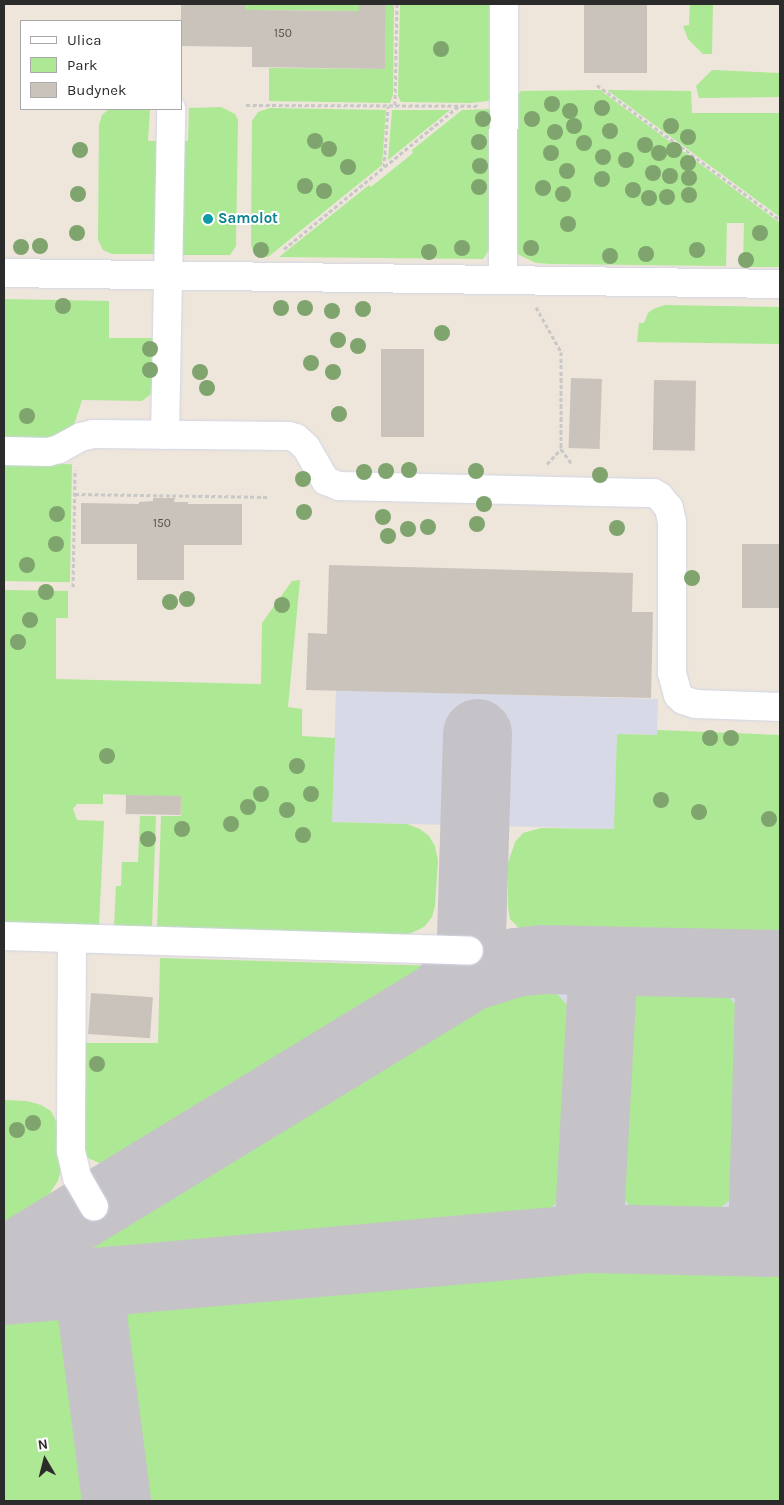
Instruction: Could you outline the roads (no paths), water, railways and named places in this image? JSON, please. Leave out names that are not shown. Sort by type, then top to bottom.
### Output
[{"type":"street","points":[[503,280],[504,4]]},
{"type":"street","points":[[165,435],[171,110]]},
{"type":"street","points":[[4,273],[780,284]]},
{"type":"street","points":[[4,451],[48,452],[59,450],[76,440],[93,434],[289,436],[296,438],[306,447],[326,481],[339,486],[654,493],[669,508],[672,522],[672,673],[678,695],[683,700],[696,704],[780,707]]},
{"type":"street","points":[[4,936],[469,951]]},
{"type":"street","points":[[72,938],[72,1151],[77,1177],[94,1206]]},
{"type":"place","name":"Samolot","points":[[208,219]]}]
